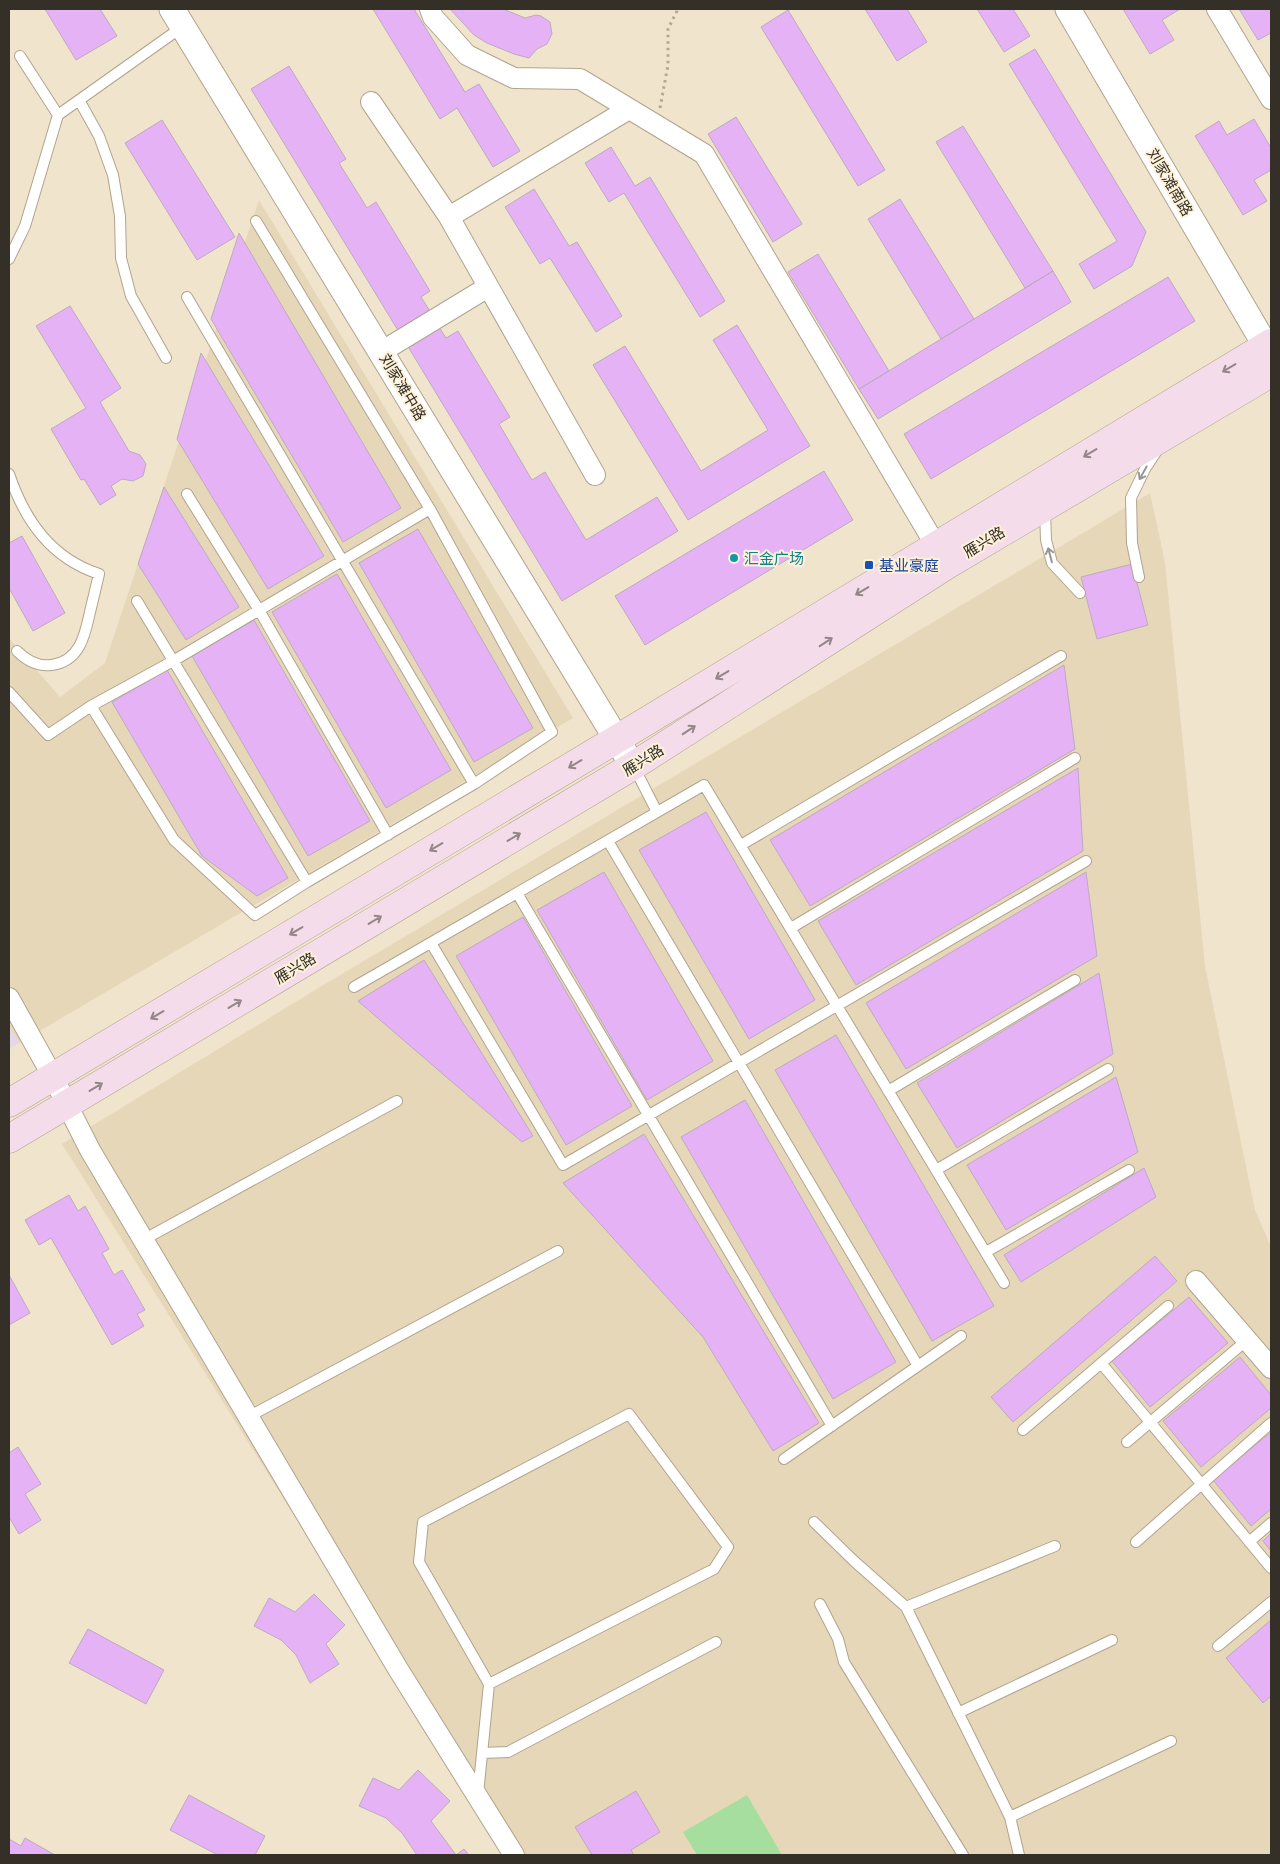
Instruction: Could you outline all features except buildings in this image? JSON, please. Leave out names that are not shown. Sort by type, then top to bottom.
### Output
[{"type":"main road","name":"雁兴路","points":[[9,1138],[633,766],[941,555],[1270,348]]},
{"type":"main road","name":"雁兴路","points":[[9,1103],[617,739],[941,555],[1045,506],[1271,373]]},
{"type":"street","points":[[430,9],[432,17],[467,56],[514,78],[580,79],[704,154],[941,555]]},
{"type":"street","name":"刘家滩南路","points":[[1068,9],[1270,348]]},
{"type":"street","points":[[1217,9],[1271,99]]},
{"type":"street","name":"刘家滩中路","points":[[178,18],[633,766]]},
{"type":"street","points":[[372,102],[449,217],[595,475]]},
{"type":"street","points":[[449,217],[629,109]]},
{"type":"street","points":[[381,352],[488,287]]},
{"type":"street","points":[[9,998],[53,1077],[90,1150],[143,1240],[398,1669],[514,1855]]},
{"type":"street","points":[[1196,1281],[1271,1368]]},
{"type":"lane","points":[[9,259],[25,226],[58,115],[79,100],[178,18]]},
{"type":"lane","points":[[20,56],[58,115]]},
{"type":"lane","points":[[79,100],[99,136],[113,175],[120,216],[121,258],[131,296],[166,358]]},
{"type":"lane","points":[[91,706],[174,840],[256,915],[307,882],[474,784],[552,732],[430,509],[256,221]]},
{"type":"lane","points":[[187,297],[474,784]]},
{"type":"lane","points":[[1139,577],[1132,543],[1131,498],[1145,469],[1170,432]]},
{"type":"lane","points":[[9,474],[21,504],[32,522],[51,546],[71,562],[99,574],[84,638],[75,654],[60,664],[41,665],[32,663],[17,652]]},
{"type":"lane","points":[[187,494],[259,610],[388,835]]},
{"type":"lane","points":[[1045,506],[1046,540],[1052,563],[1080,593]]},
{"type":"lane","points":[[9,692],[48,735],[91,706],[173,661],[430,509]]},
{"type":"lane","points":[[137,601],[307,882]]},
{"type":"lane","points":[[741,845],[1061,656]]},
{"type":"lane","points":[[791,928],[1075,758]]},
{"type":"lane","points":[[633,766],[657,812]]},
{"type":"lane","points":[[354,987],[704,785],[1004,1283]]},
{"type":"lane","points":[[608,840],[918,1366]]},
{"type":"lane","points":[[431,943],[563,1166],[1086,861]]},
{"type":"lane","points":[[517,893],[832,1426]]},
{"type":"lane","points":[[888,1091],[1075,980]]},
{"type":"lane","points":[[936,1170],[1108,1069]]},
{"type":"lane","points":[[143,1240],[397,1100]]},
{"type":"lane","points":[[986,1252],[1129,1170]]},
{"type":"lane","points":[[248,1417],[558,1251]]},
{"type":"lane","points":[[1023,1430],[1168,1306]]},
{"type":"lane","points":[[784,1459],[961,1336]]},
{"type":"lane","points":[[1127,1442],[1247,1340]]},
{"type":"lane","points":[[1101,1363],[1271,1568]]},
{"type":"lane","points":[[478,1797],[489,1684],[419,1562],[423,1522],[629,1414],[728,1547],[714,1569],[489,1684]]},
{"type":"lane","points":[[1136,1542],[1271,1423]]},
{"type":"lane","points":[[814,1522],[906,1608],[1010,1817],[1019,1855]]},
{"type":"lane","points":[[1250,1542],[1271,1523]]},
{"type":"lane","points":[[906,1608],[1054,1546]]},
{"type":"lane","points":[[1218,1646],[1271,1602]]},
{"type":"lane","points":[[820,1604],[838,1639],[844,1662],[963,1855]]},
{"type":"lane","points":[[958,1713],[1112,1640]]},
{"type":"lane","points":[[482,1753],[508,1752],[716,1642]]},
{"type":"lane","points":[[1010,1817],[1171,1741]]},
{"type":"path","points":[[657,126],[668,65],[668,29],[677,9]]},
{"type":"shaded area","points":[[259,200],[573,718],[19,1043],[9,1026],[9,638],[60,697],[105,663]]},
{"type":"shaded area","points":[[1150,493],[1165,562],[1205,966],[1255,1210],[1271,1247],[1271,1855],[506,1855],[62,1144],[320,987]]},
{"type":"shaded area","points":[[9,1026],[19,1043],[9,1049]]},
{"type":"green space","points":[[747,1795],[782,1855],[697,1855],[683,1832]]},
{"type":"place","name":"汇金广场","points":[[734,558]]},
{"type":"place","name":"基业豪庭","points":[[869,565]]}]
